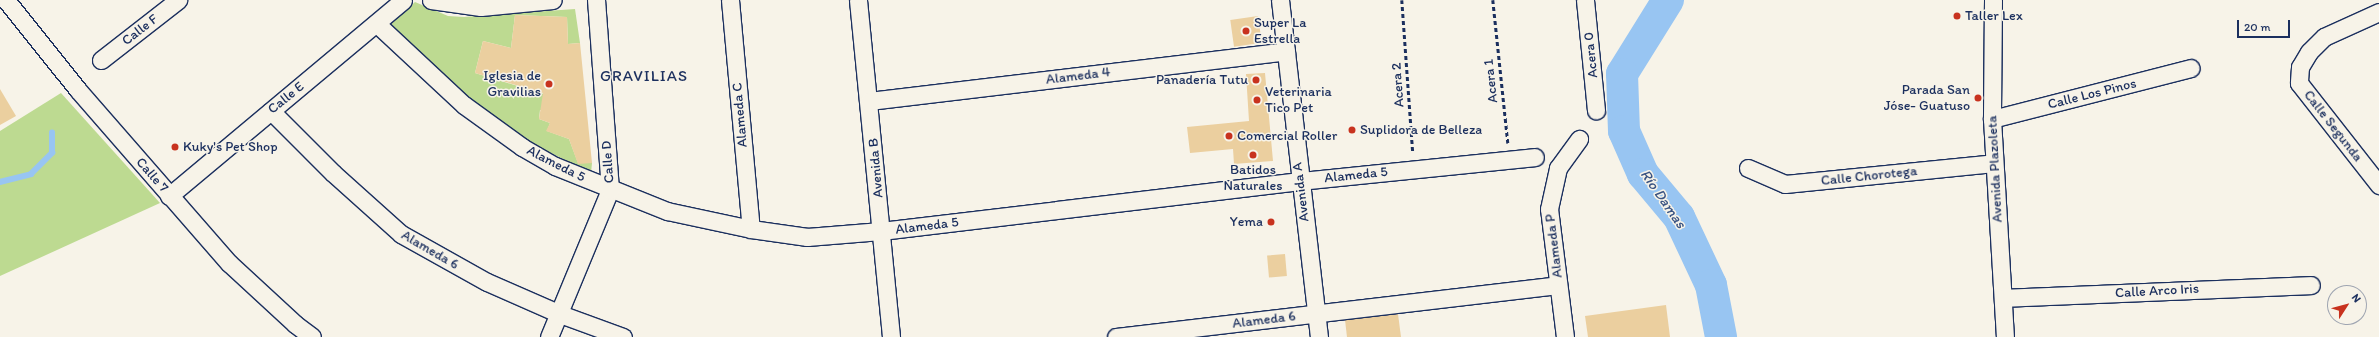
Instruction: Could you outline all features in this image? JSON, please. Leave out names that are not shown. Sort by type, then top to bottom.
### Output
[{"type":"street","name":"Calle 7","points":[[6,0],[169,196],[229,263],[295,324],[312,337]]},
{"type":"street","name":"Calle F","points":[[101,60],[178,0]]},
{"type":"street","name":"Calle E","points":[[169,196],[377,24],[403,0]]},
{"type":"street","points":[[431,0],[481,7],[553,0]]},
{"type":"street","name":"Calle D","points":[[549,337],[560,314],[610,190],[596,0]]},
{"type":"street","name":"Alameda C","points":[[730,0],[751,229]]},
{"type":"street","name":"Avenida B","points":[[858,0],[891,337]]},
{"type":"street","name":"Avenida A","points":[[1280,0],[1319,337]]},
{"type":"street","name":"Acera 0","points":[[1586,0],[1596,110]]},
{"type":"street","name":"Avenida Plazoleta","points":[[1993,0],[1992,119],[2005,337]]},
{"type":"street","name":"Calle Segunda","points":[[2379,12],[2324,37],[2309,52],[2300,67],[2299,83],[2379,185]]},
{"type":"street","name":"Alameda 5","points":[[377,24],[464,105],[522,146],[555,166],[610,190],[667,211],[751,229],[807,237],[881,231],[1300,181],[1509,161],[1535,157]]},
{"type":"street","name":"Alameda 4","points":[[869,101],[1286,51]]},
{"type":"street","name":"Calle Los Pinos","points":[[1992,119],[2191,68]]},
{"type":"street","name":"Alameda 6","points":[[271,111],[333,173],[401,234],[487,282],[560,314],[622,337]]},
{"type":"street","name":"Alameda P","points":[[1565,337],[1549,209],[1558,168],[1579,139]]},
{"type":"street","name":"Calle Chorotega","points":[[1748,168],[1785,184],[1994,163]]},
{"type":"street","points":[[1317,313],[1558,285]]},
{"type":"street","name":"Calle Arco Iris","points":[[2003,298],[2311,285]]},
{"type":"street","name":"Alameda 6","points":[[1116,337],[1317,313]]},
{"type":"path","name":"Acera 2","points":[[1402,0],[1414,169]]},
{"type":"path","name":"Acera 1","points":[[1493,0],[1509,161]]},
{"type":"green space","points":[[415,2],[448,16],[464,17],[575,9],[580,43],[568,44],[567,17],[515,15],[511,48],[483,41],[475,73],[550,96],[545,110],[540,110],[539,119],[550,123],[547,131],[569,139],[578,163],[592,163],[591,173],[531,143],[483,111],[431,64],[391,24]]},
{"type":"green space","points":[[61,93],[160,203],[0,276],[0,131]]},
{"type":"building","name":"Iglesia de Gravilias","points":[[515,15],[567,17],[568,44],[580,43],[592,163],[578,164],[569,139],[546,131],[550,123],[539,119],[543,93],[475,73],[483,41],[511,48]]},
{"type":"building","name":"Super La Estrella","points":[[1258,16],[1262,43],[1234,47],[1230,20]]},
{"type":"building","points":[[1265,73],[1273,161],[1234,164],[1233,149],[1190,153],[1187,127],[1249,121],[1246,74]]},
{"type":"building","points":[[0,89],[16,116],[0,125]]},
{"type":"building","points":[[1285,254],[1287,276],[1269,277],[1267,256]]},
{"type":"building","points":[[1666,305],[1670,337],[1588,337],[1585,316]]},
{"type":"building","points":[[1398,314],[1401,337],[1347,337],[1345,320]]},
{"type":"waterway","name":"Río Damas","points":[[1668,0],[1622,74],[1624,131],[1643,174],[1679,217],[1711,285],[1721,337]]},
{"type":"waterway","points":[[0,182],[31,174],[52,153],[52,133]]},
{"type":"place","name":"Taller Lex","points":[[1957,16]]},
{"type":"place","name":"Super La Estrella","points":[[1246,31]]},
{"type":"place","name":"Panadería Tutu","points":[[1256,80]]},
{"type":"place","name":"Iglesia de Gravilias","points":[[549,84]]},
{"type":"place","name":"Parada San Jóse- Guatuso","points":[[1978,98]]},
{"type":"place","name":"Veterinaria Tico Pet","points":[[1257,100]]},
{"type":"place","name":"Suplidora de Belleza","points":[[1352,130]]},
{"type":"place","name":"Comercial Roller","points":[[1229,136]]},
{"type":"place","name":"Kuky's Pet Shop","points":[[175,147]]},
{"type":"place","name":"Batidos Naturales","points":[[1253,155]]},
{"type":"place","name":"Yema","points":[[1271,222]]},
{"type":"district","name":"GRAVILIAS","points":[[644,76]]}]
